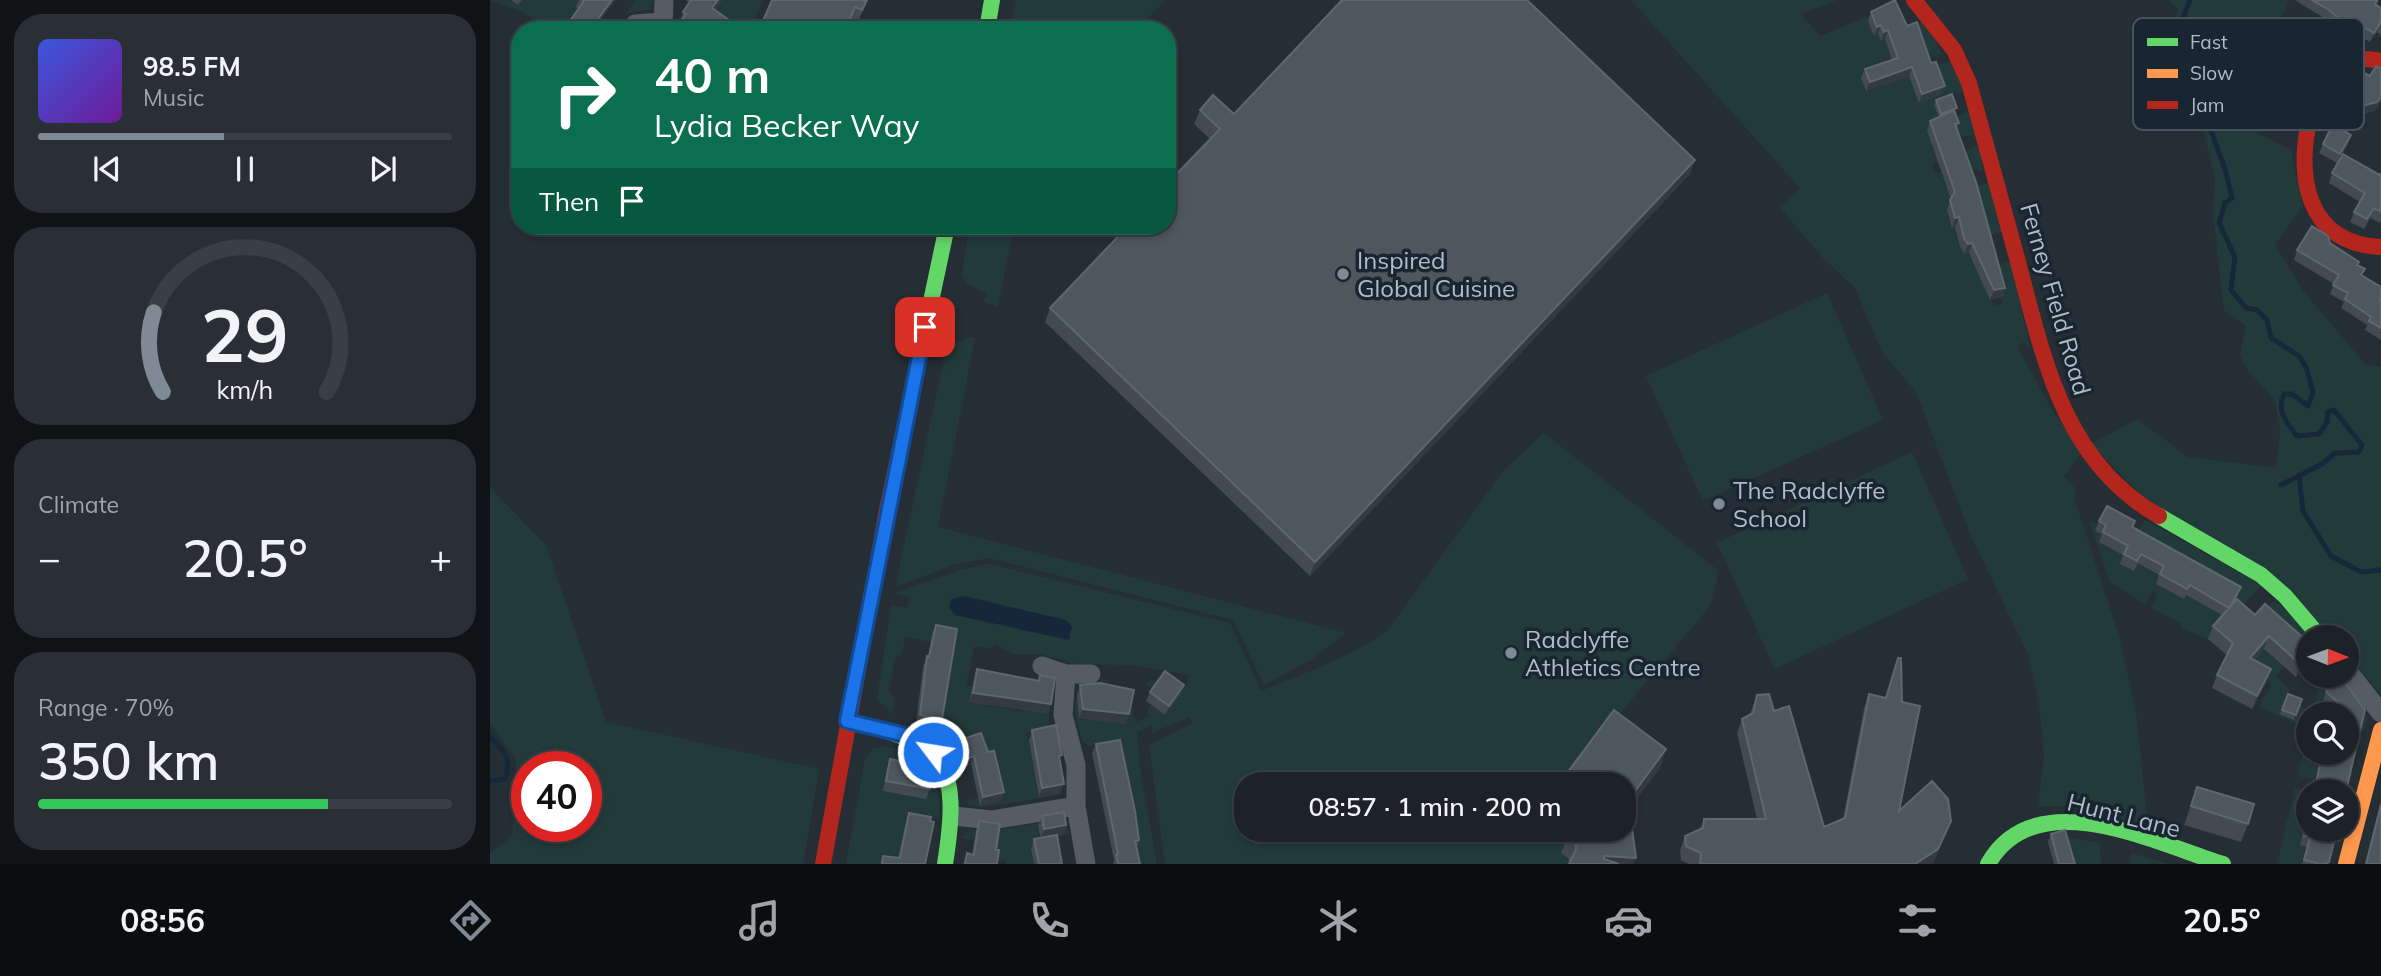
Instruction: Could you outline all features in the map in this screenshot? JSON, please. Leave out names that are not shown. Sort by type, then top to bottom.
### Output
[{"type":"street","points":[[662,21],[664,0]]},
{"type":"street","points":[[988,21],[992,0]]},
{"type":"street","name":"Ferney Field Road","points":[[1914,0],[1954,50],[1969,83],[2050,381],[2073,426],[2109,477],[2132,501],[2261,575],[2285,596],[2310,625]]},
{"type":"street","points":[[2307,130],[2301,166],[2305,189],[2335,230],[2362,246],[2381,247]]},
{"type":"street","points":[[822,864],[887,510],[945,235]]},
{"type":"street","points":[[1042,666],[1066,674],[1091,674]]},
{"type":"street","points":[[1066,674],[1063,715],[1078,773],[1076,806],[1086,864]]},
{"type":"street","points":[[2359,685],[2381,713]]},
{"type":"street","points":[[847,721],[883,728],[927,746],[939,760],[949,778],[954,816],[944,864]]},
{"type":"street","points":[[2346,864],[2381,730]]},
{"type":"street","points":[[954,816],[992,820],[1076,806]]},
{"type":"street","name":"Hunt Lane","points":[[1988,864],[2004,842],[2033,824],[2053,820],[2082,824],[2223,864]]},
{"type":"green space","points":[[490,0],[511,0],[518,5],[522,0],[581,0],[596,21],[536,21],[522,12]]},
{"type":"green space","points":[[635,0],[653,0],[650,9],[626,14]]},
{"type":"green space","points":[[763,0],[754,21],[714,21],[715,2]]},
{"type":"green space","points":[[1016,0],[1165,0],[1145,21],[1012,21]]},
{"type":"green space","points":[[1631,0],[1837,0],[1801,14],[1820,36],[1889,8],[1874,35],[1926,21],[1942,54],[1862,78],[1867,91],[1952,60],[1963,91],[1949,96],[1950,118],[1970,111],[1977,134],[1965,137],[1955,132],[1932,147],[1936,156],[1957,153],[1980,145],[1983,172],[1969,167],[1959,154],[1932,164],[1935,173],[1941,172],[1950,196],[1989,182],[2003,232],[1985,236],[1960,225],[1957,232],[1964,254],[1969,253],[1971,261],[1991,256],[1974,262],[1994,306],[2002,303],[1993,266],[2011,261],[2031,353],[2024,342],[2017,346],[2054,414],[2083,450],[2064,477],[2076,489],[2074,497],[2119,636],[2136,712],[2148,828],[2074,806],[2038,806],[2044,755],[2039,704],[2028,654],[1971,536],[1916,392],[1882,352],[1855,288],[1823,258],[1780,208],[1800,188]]},
{"type":"green space","points":[[2169,0],[2290,0],[2280,18],[2176,18],[2178,9]]},
{"type":"green space","points":[[2203,130],[2257,130],[2257,133],[2291,150],[2303,206],[2275,245],[2304,292],[2366,365],[2381,366],[2381,694],[2359,669],[2359,625],[2315,625],[2136,490],[2091,444],[2137,419],[2188,457],[2276,468],[2280,431],[2275,401],[2247,369],[2240,355],[2246,326],[2224,310],[2213,214],[2215,179]]},
{"type":"green space","points":[[968,235],[1012,235],[998,307],[984,302],[987,294],[968,284],[962,276]]},
{"type":"green space","points":[[1827,293],[1883,420],[1703,501],[1646,376]]},
{"type":"green space","points":[[968,337],[975,338],[938,527],[1346,633],[1311,660],[1264,685],[1233,620],[989,558],[953,565],[895,587],[944,359],[952,345]]},
{"type":"green space","name":"Radclyffe Athletics Centre","points":[[1544,433],[1719,571],[1710,606],[1608,728],[1660,768],[1636,800],[1636,772],[1234,772],[1234,842],[1624,842],[1627,864],[1165,864],[1149,745],[1193,723],[1189,717],[1152,733],[1152,725],[1137,732],[1140,769],[1157,864],[1134,864],[1109,742],[1089,746],[1082,741],[1077,695],[1080,720],[1093,719],[1101,679],[1108,680],[1106,691],[1132,708],[1135,722],[1149,717],[1148,709],[1151,705],[1165,715],[1154,691],[1146,685],[1151,680],[1187,685],[1189,675],[1132,665],[1077,664],[1039,654],[1013,654],[995,644],[991,648],[974,647],[966,685],[972,687],[970,702],[997,707],[996,710],[998,707],[1023,712],[1025,701],[1053,688],[1048,728],[1027,733],[1041,783],[1036,784],[1039,797],[1058,780],[1065,778],[1060,795],[984,807],[970,806],[966,801],[978,798],[1001,801],[959,734],[939,743],[916,726],[938,729],[931,642],[905,637],[902,654],[895,658],[889,691],[895,699],[891,716],[888,709],[877,700],[891,605],[907,608],[910,598],[895,593],[960,570],[990,564],[1230,623],[1261,691],[1342,657],[1387,631],[1503,471]]},
{"type":"green space","points":[[1912,452],[1968,579],[1775,669],[1717,543]]},
{"type":"green space","points":[[490,488],[546,545],[606,722],[819,769],[803,864],[490,864],[490,853],[511,838],[511,842],[602,842],[602,751],[511,752],[490,723]]},
{"type":"green space","points":[[2145,520],[2262,585],[2240,607],[2237,606],[2208,639],[2180,628],[2182,624],[2151,608],[2158,594],[2152,591],[2145,604],[2110,582],[2089,521],[2136,535]]},
{"type":"green space","points":[[2275,600],[2300,625],[2296,625],[2296,643],[2269,654],[2284,667],[2276,677],[2290,690],[2286,699],[2296,704],[2296,723],[2259,707],[2271,685],[2269,680],[2252,668],[2259,614]]},
{"type":"green space","points":[[2318,688],[2326,688],[2322,702],[2315,702]]},
{"type":"green space","points":[[2330,688],[2344,688],[2356,702],[2340,702]]},
{"type":"green space","points":[[1080,689],[1090,693],[1077,695]]},
{"type":"green space","points":[[2359,706],[2368,717],[2364,731],[2359,730]]},
{"type":"green space","points":[[874,748],[899,749],[896,771],[915,790],[914,796],[926,798],[921,775],[923,762],[937,789],[939,819],[914,815],[907,855],[899,854],[897,864],[846,864],[865,758]]},
{"type":"green space","points":[[2300,765],[2318,765],[2324,769],[2323,774],[2316,773],[2314,779],[2297,776]]},
{"type":"green space","points":[[2296,788],[2296,842],[2306,842],[2302,864],[2277,864]]},
{"type":"green space","points":[[1060,820],[1067,824],[1069,834],[1041,838],[1031,849],[1034,864],[1006,864],[1006,861],[990,858],[976,831],[974,840],[960,838],[970,830],[997,830]]},
{"type":"green space","points":[[2065,837],[2100,843],[2101,864],[2072,864]]},
{"type":"green space","points":[[2131,853],[2170,864],[2129,864]]},
{"type":"water","points":[[964,596],[1066,620],[1072,627],[1069,640],[955,615],[949,607],[951,599]]},
{"type":"building","points":[[582,0],[612,0],[596,21],[570,21],[584,1]]},
{"type":"building","points":[[691,0],[718,0],[712,8],[729,20],[681,21],[686,14],[683,12]]},
{"type":"building","points":[[772,0],[867,0],[862,10],[855,7],[849,21],[763,21]]},
{"type":"building","name":"Inspired Global Cuisine","points":[[1342,0],[1527,0],[1695,160],[1315,562],[1050,308],[1119,235],[1176,235],[1176,175],[1220,129],[1200,110],[1213,95],[1234,114]]},
{"type":"building","points":[[1895,0],[1907,26],[1917,22],[1931,63],[1936,62],[1945,86],[1922,94],[1912,67],[1870,82],[1865,69],[1898,58],[1888,30],[1884,32],[1881,25],[1877,27],[1871,12]]},
{"type":"building","points":[[2312,0],[2375,0],[2375,4],[2381,8],[2381,24],[2374,33],[2364,27],[2364,18],[2338,18]]},
{"type":"building","points":[[2376,66],[2381,69],[2381,97],[2377,102],[2364,105],[2364,73],[2370,76]]},
{"type":"building","points":[[1952,94],[1957,108],[1941,114],[1936,100]]},
{"type":"building","points":[[1954,110],[1959,123],[1955,124],[1976,182],[2005,288],[1994,290],[1972,243],[1968,244],[1964,238],[1959,217],[1955,218],[1950,200],[1955,192],[1930,121]]},
{"type":"building","points":[[2330,130],[2343,130],[2351,135],[2340,154],[2323,144]]},
{"type":"building","points":[[2343,154],[2380,175],[2381,173],[2381,212],[2374,208],[2367,219],[2354,212],[2365,193],[2332,173]]},
{"type":"building","points":[[2312,226],[2328,236],[2330,243],[2359,262],[2357,265],[2365,269],[2361,275],[2381,287],[2381,328],[2369,321],[2371,317],[2345,299],[2348,293],[2333,285],[2339,275],[2297,250]]},
{"type":"building","points":[[2107,506],[2135,521],[2132,527],[2241,587],[2229,608],[2190,585],[2187,589],[2160,574],[2164,566],[2141,554],[2137,561],[2124,554],[2128,546],[2103,532],[2106,525],[2099,521]]},
{"type":"building","points":[[2237,599],[2255,615],[2265,604],[2296,631],[2296,660],[2269,636],[2250,658],[2271,669],[2257,696],[2217,675],[2233,643],[2213,626]]},
{"type":"building","points":[[936,625],[957,629],[942,719],[920,715],[927,656],[929,657]]},
{"type":"building","points":[[1898,658],[1901,658],[1902,702],[1920,706],[1899,811],[1932,781],[1948,799],[1951,821],[1938,849],[1915,864],[1700,864],[1701,853],[1686,846],[1685,836],[1703,828],[1704,819],[1766,819],[1742,719],[1753,713],[1757,695],[1769,694],[1774,711],[1789,706],[1824,827],[1845,818],[1869,694],[1886,698]]},
{"type":"building","points":[[977,669],[1039,681],[1040,675],[1055,678],[1051,704],[973,693]]},
{"type":"building","points":[[1165,671],[1184,685],[1169,706],[1150,692]]},
{"type":"building","points":[[1100,683],[1134,690],[1129,714],[1083,709],[1080,685]]},
{"type":"building","points":[[2327,688],[2349,688],[2365,710],[2359,736],[2359,702],[2338,702],[2326,692]]},
{"type":"building","points":[[2288,694],[2302,699],[2301,702],[2296,702],[2296,715],[2282,710]]},
{"type":"building","points":[[1614,710],[1666,749],[1636,790],[1636,772],[1568,772]]},
{"type":"building","points":[[1056,725],[1064,784],[1042,788],[1032,730]]},
{"type":"building","points":[[981,733],[988,752],[994,751],[1004,792],[983,797],[974,756],[966,759],[957,741]]},
{"type":"building","points":[[1120,740],[1135,811],[1139,840],[1135,841],[1140,864],[1118,864],[1096,744]]},
{"type":"building","points":[[890,759],[934,768],[930,789],[886,781]]},
{"type":"building","points":[[2320,765],[2352,765],[2349,779],[2317,779]]},
{"type":"building","points":[[2197,787],[2254,804],[2248,824],[2191,806]]},
{"type":"building","points":[[2381,805],[2381,864],[2366,864]]},
{"type":"building","points":[[1064,812],[1066,825],[1044,829],[1042,816]]},
{"type":"building","points":[[909,813],[931,817],[930,821],[934,822],[925,864],[882,864],[883,856],[900,858]]},
{"type":"building","points":[[979,821],[1000,824],[997,864],[965,864],[967,853],[974,855]]},
{"type":"building","points":[[2065,830],[2075,864],[2059,864],[2051,834]]},
{"type":"building","points":[[1057,835],[1062,864],[1039,864],[1034,839]]},
{"type":"building","points":[[1575,842],[1634,842],[1636,858],[1604,856],[1604,859],[1619,864],[1569,864],[1576,849]]},
{"type":"building","points":[[2309,842],[2334,842],[2329,862],[2320,864],[2304,860]]},
{"type":"waterway","points":[[2183,18],[2190,0]]},
{"type":"waterway","points":[[2211,130],[2232,198],[2225,203],[2219,223],[2235,257],[2231,290],[2246,308],[2257,310],[2267,320],[2271,338],[2299,356],[2306,367],[2313,392],[2308,406],[2292,394],[2284,394],[2281,406],[2284,416],[2297,436],[2319,434],[2327,422],[2328,412],[2334,410],[2362,445],[2359,452],[2335,453],[2322,464],[2281,485]]},
{"type":"waterway","points":[[2299,475],[2303,511],[2331,556],[2361,572],[2381,570]]},
{"type":"waterway","points":[[490,737],[506,755],[508,766],[505,779],[490,781]]},
{"type":"traffic: fast","points":[[988,21],[992,0]]},
{"type":"traffic: fast","points":[[916,372],[945,235]]},
{"type":"traffic: fast","points":[[2159,516],[2261,575],[2285,596],[2310,625]]},
{"type":"traffic: fast","points":[[847,721],[907,738],[926,749],[940,763],[947,780],[951,802],[945,864]]},
{"type":"traffic: fast","points":[[1988,864],[2009,839],[2035,826],[2065,822],[2098,825],[2131,833],[2223,864]]},
{"type":"traffic: slow","points":[[2346,864],[2381,730]]},
{"type":"traffic: jam","points":[[1914,0],[1954,50],[1969,83],[2037,332],[2062,404],[2100,467],[2126,493],[2159,516]]},
{"type":"traffic: jam","points":[[2364,59],[2381,61]]},
{"type":"traffic: jam","points":[[2308,130],[2304,159],[2306,181],[2321,219],[2336,233],[2356,243],[2381,247]]},
{"type":"traffic: jam","points":[[823,864],[887,510],[916,372]]},
{"type":"place","name":"Inspired Global Cuisine","points":[[1343,274]]},
{"type":"place","name":"The Radclyffe School","points":[[1719,504]]},
{"type":"place","name":"Radclyffe Athletics Centre","points":[[1511,653]]},
{"type":"route","points":[[925,327],[847,721],[909,736],[933,752]]}]
